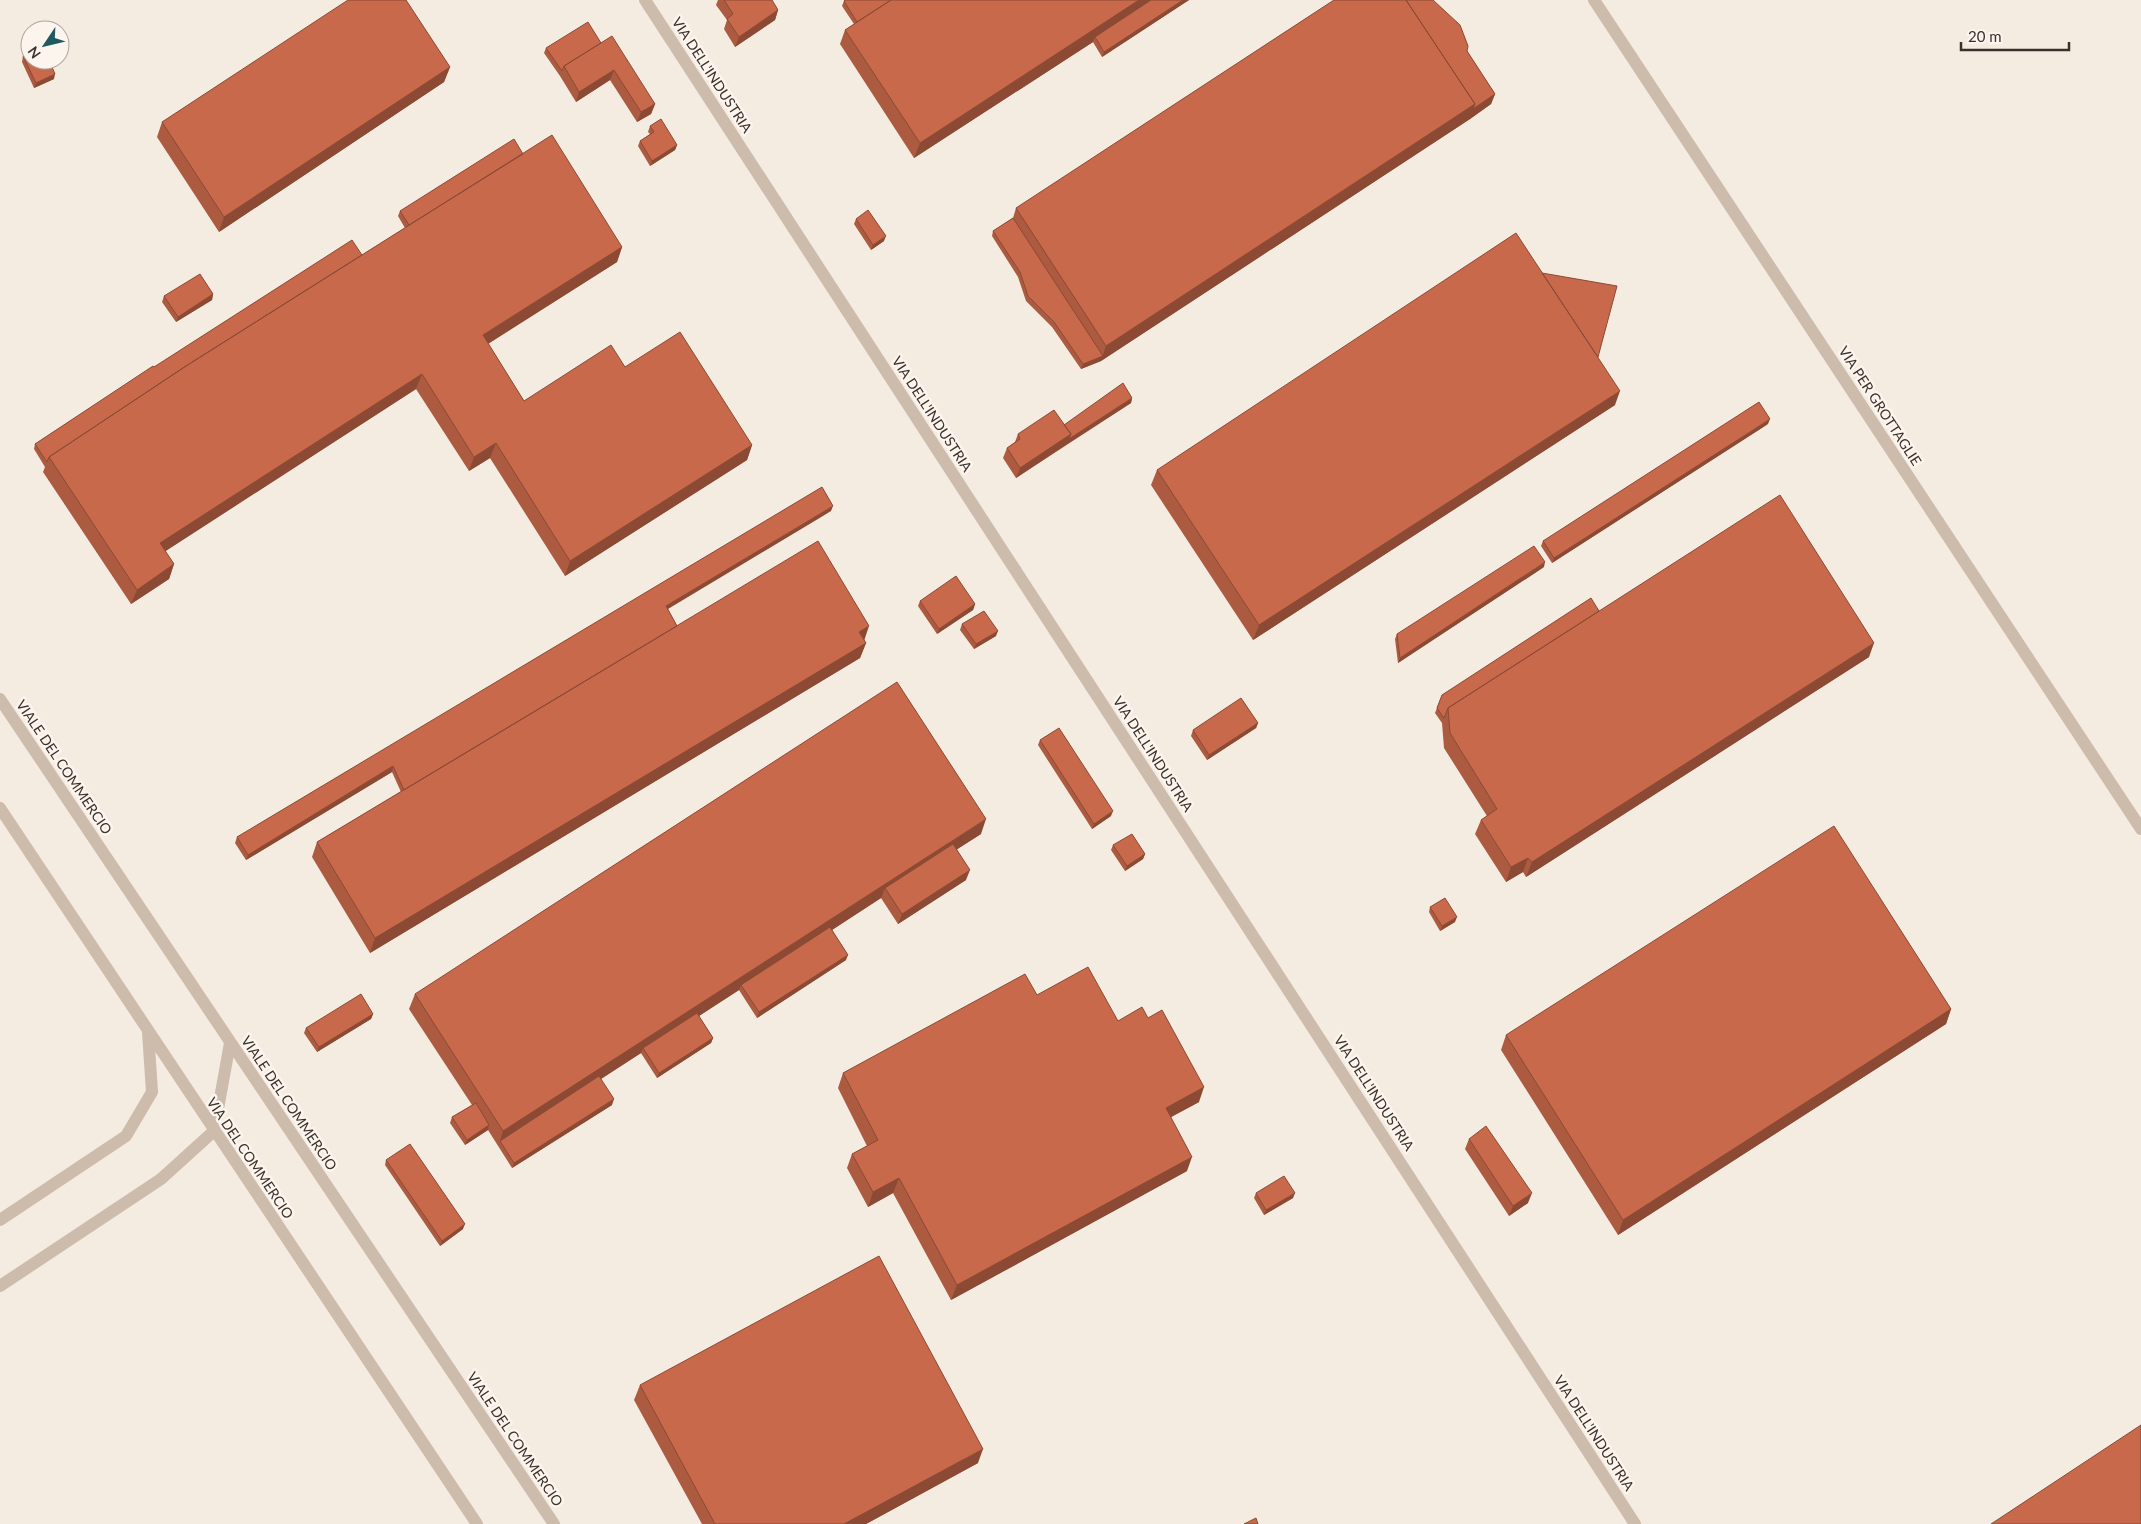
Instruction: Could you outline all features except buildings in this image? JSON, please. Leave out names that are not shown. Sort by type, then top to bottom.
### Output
[{"type":"street","name":"VIA DELL'INDUSTRIA","points":[[645,0],[1635,1524]]},
{"type":"street","name":"VIA PER GROTTAGLIE","points":[[1594,0],[2141,829]]},
{"type":"street","name":"VIALE DEL COMMERCIO","points":[[0,699],[554,1524]]},
{"type":"street","name":"VIA DEL COMMERCIO","points":[[0,808],[477,1524]]},
{"type":"street","points":[[0,1220],[126,1136],[152,1092],[148,1030]]},
{"type":"street","points":[[0,1286],[161,1179],[214,1131],[230,1043]]}]
